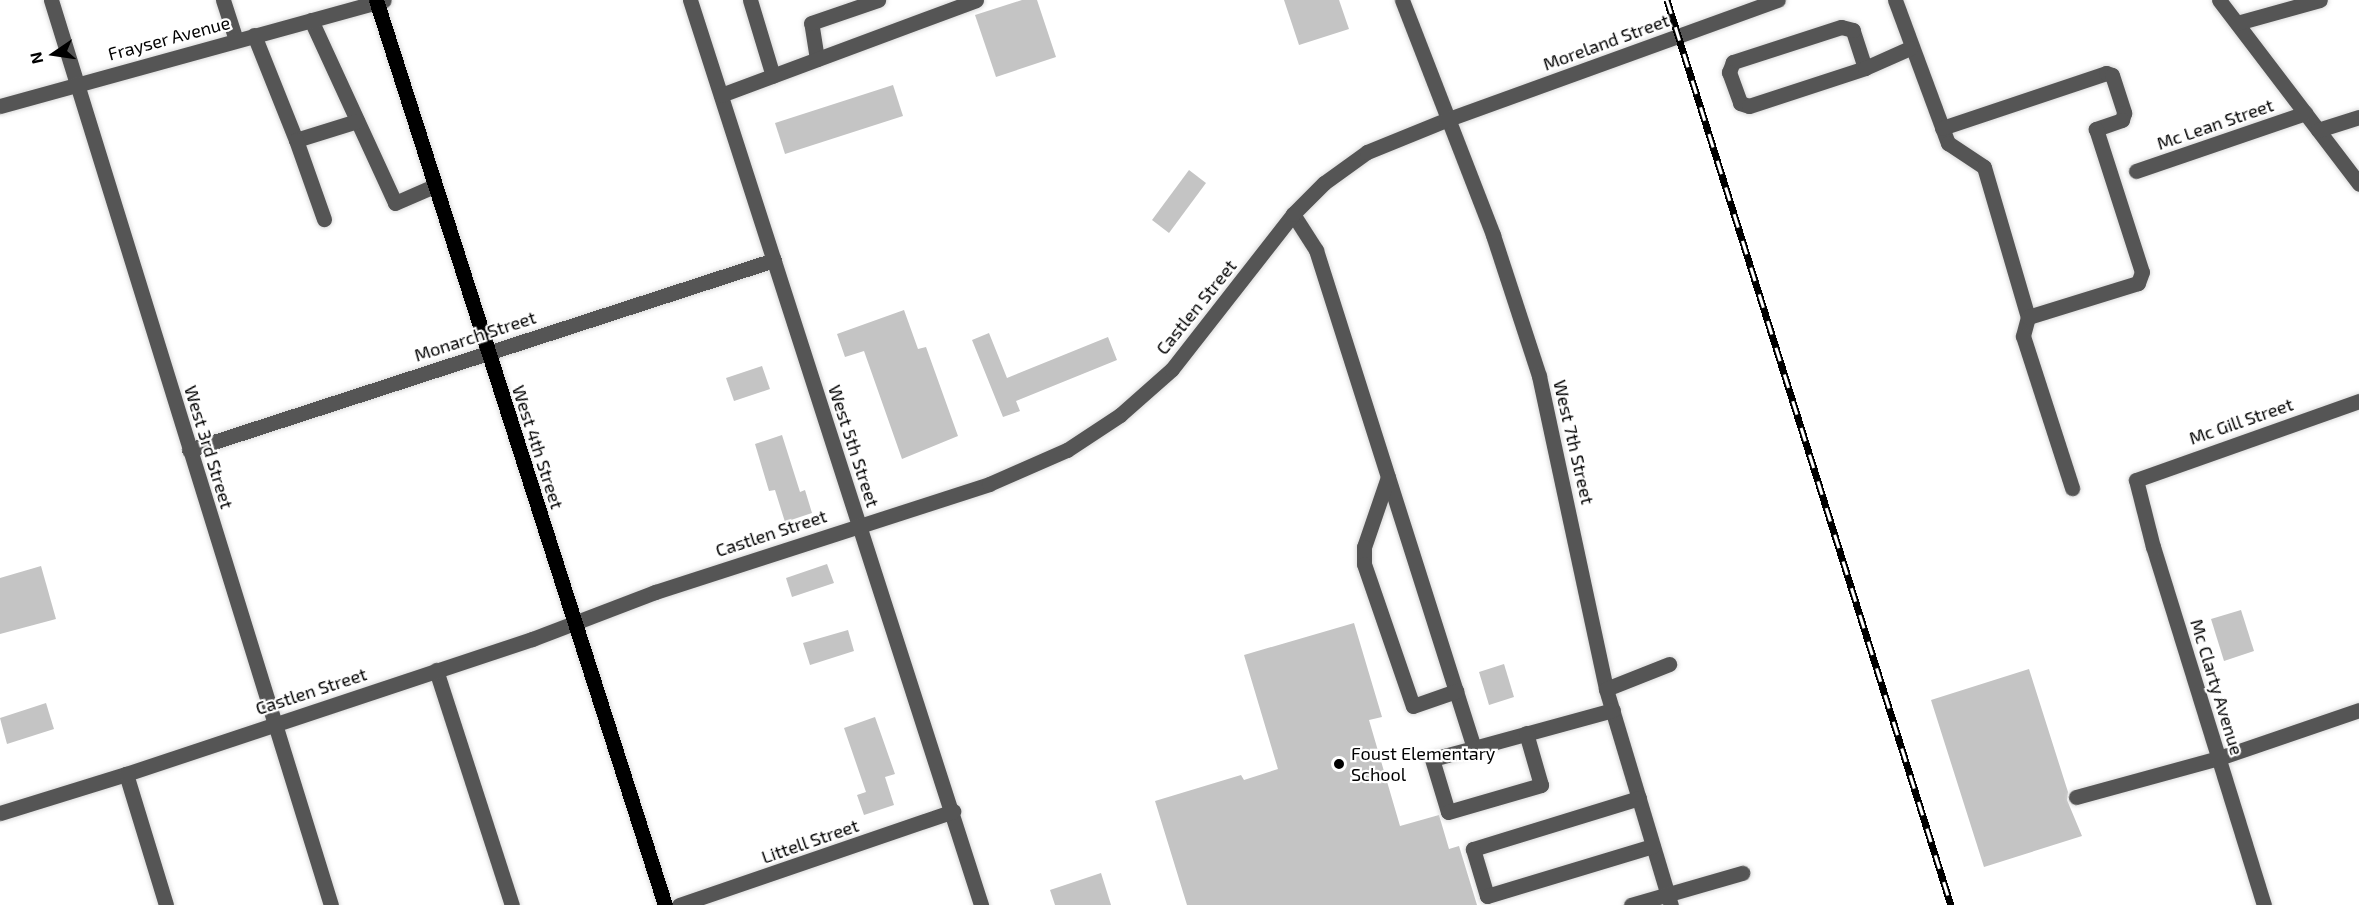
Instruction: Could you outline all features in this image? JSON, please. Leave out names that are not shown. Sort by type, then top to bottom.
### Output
[{"type":"main road","name":"West 4th Street","points":[[379,1],[487,352],[665,905]]},
{"type":"street","name":"West 3rd Street","points":[[51,0],[273,724],[332,905]]},
{"type":"street","points":[[224,0],[236,40]]},
{"type":"street","name":"West 5th Street","points":[[690,0],[953,811],[981,905]]},
{"type":"street","points":[[750,0],[773,76]]},
{"type":"street","points":[[818,59],[811,23],[878,0]]},
{"type":"street","points":[[721,95],[976,0]]},
{"type":"street","name":"West 7th Street","points":[[1402,0],[1446,120],[1493,235],[1539,376],[1606,689],[1669,899]]},
{"type":"street","name":"Moreland Street","points":[[1446,120],[1778,0]]},
{"type":"street","points":[[1895,0],[1910,48],[1948,143],[1984,167],[2028,316],[2023,336],[2072,488]]},
{"type":"street","points":[[2219,0],[2359,184]]},
{"type":"street","points":[[2236,23],[2320,0]]},
{"type":"street","name":"Frayser Avenue","points":[[0,106],[379,1]]},
{"type":"street","points":[[311,20],[394,203],[435,186]]},
{"type":"street","points":[[1865,68],[1853,30],[1841,27],[1733,62],[1729,72],[1740,103],[1749,106],[1865,68],[1910,48]]},
{"type":"street","points":[[254,35],[297,140],[324,219]]},
{"type":"street","points":[[1942,128],[2106,73],[2112,75],[2124,113],[2122,120],[2096,129],[2142,272],[2138,283],[2028,316]]},
{"type":"street","name":"Mc Lean Street","points":[[2136,171],[2305,113]]},
{"type":"street","points":[[2318,130],[2359,117]]},
{"type":"street","name":"Castlen Street","points":[[0,813],[126,774],[859,525],[989,484],[1067,450],[1120,415],[1172,369],[1293,214],[1324,183],[1367,152],[1446,120]]},
{"type":"street","points":[[297,140],[357,121]]},
{"type":"street","points":[[1293,214],[1316,250],[1474,748]]},
{"type":"street","name":"Monarch Street","points":[[189,450],[774,261]]},
{"type":"street","name":"Mc Gill Street","points":[[2136,480],[2359,401]]},
{"type":"street","points":[[1388,477],[1364,547],[1364,564],[1413,706],[1456,691]]},
{"type":"street","name":"Mc Clarty Avenue","points":[[2136,480],[2153,547],[2264,905]]},
{"type":"street","points":[[1606,689],[1669,664]]},
{"type":"street","points":[[436,670],[512,905]]},
{"type":"street","points":[[1526,733],[1540,785],[1448,812],[1432,759],[1526,733],[1613,710]]},
{"type":"street","points":[[2076,797],[2219,758],[2359,710]]},
{"type":"street","points":[[126,774],[166,905]]},
{"type":"street","points":[[1639,798],[1473,849],[1487,896],[1653,846]]},
{"type":"street","name":"Littell Street","points":[[679,905],[953,811]]},
{"type":"street","points":[[1631,905],[1669,899],[1742,873]]},
{"type":"building","points":[[1022,0],[1037,0],[1056,57],[996,77],[975,15]]},
{"type":"building","points":[[1284,0],[1339,0],[1349,29],[1299,45]]},
{"type":"building","points":[[893,85],[903,116],[785,154],[775,123]]},
{"type":"building","points":[[1189,170],[1206,183],[1169,233],[1152,220]]},
{"type":"building","points":[[904,310],[918,349],[926,347],[958,436],[902,459],[864,351],[845,357],[837,334]]},
{"type":"building","points":[[989,333],[1007,378],[1108,337],[1117,360],[1016,401],[1020,411],[1003,417],[972,340]]},
{"type":"building","points":[[762,366],[770,389],[734,401],[726,378]]},
{"type":"building","points":[[782,435],[800,492],[805,490],[812,513],[785,522],[775,490],[769,491],[755,444]]},
{"type":"building","points":[[827,564],[834,583],[792,597],[786,578]]},
{"type":"building","points":[[41,566],[56,619],[0,634],[0,578]]},
{"type":"building","points":[[2241,610],[2254,651],[2224,661],[2211,619]]},
{"type":"building","name":"Foust Elementary School","points":[[1354,623],[1382,717],[1369,720],[1400,826],[1439,815],[1449,849],[1459,846],[1477,905],[1187,905],[1155,801],[1241,775],[1244,780],[1278,769],[1244,655]]},
{"type":"building","points":[[848,630],[854,651],[810,665],[803,643]]},
{"type":"building","points":[[1504,664],[1514,697],[1489,705],[1479,672]]},
{"type":"building","points":[[2029,669],[2068,792],[2067,800],[2082,836],[1984,867],[1931,700]]},
{"type":"building","points":[[46,703],[54,729],[7,744],[0,718]]},
{"type":"building","points":[[875,717],[895,774],[885,777],[894,805],[864,815],[857,795],[866,792],[844,728]]},
{"type":"building","points":[[1101,873],[1111,905],[1055,905],[1050,890]]},
{"type":"railway","points":[[1667,0],[1951,905]]},
{"type":"place","name":"Foust Elementary School","points":[[1339,764]]}]
